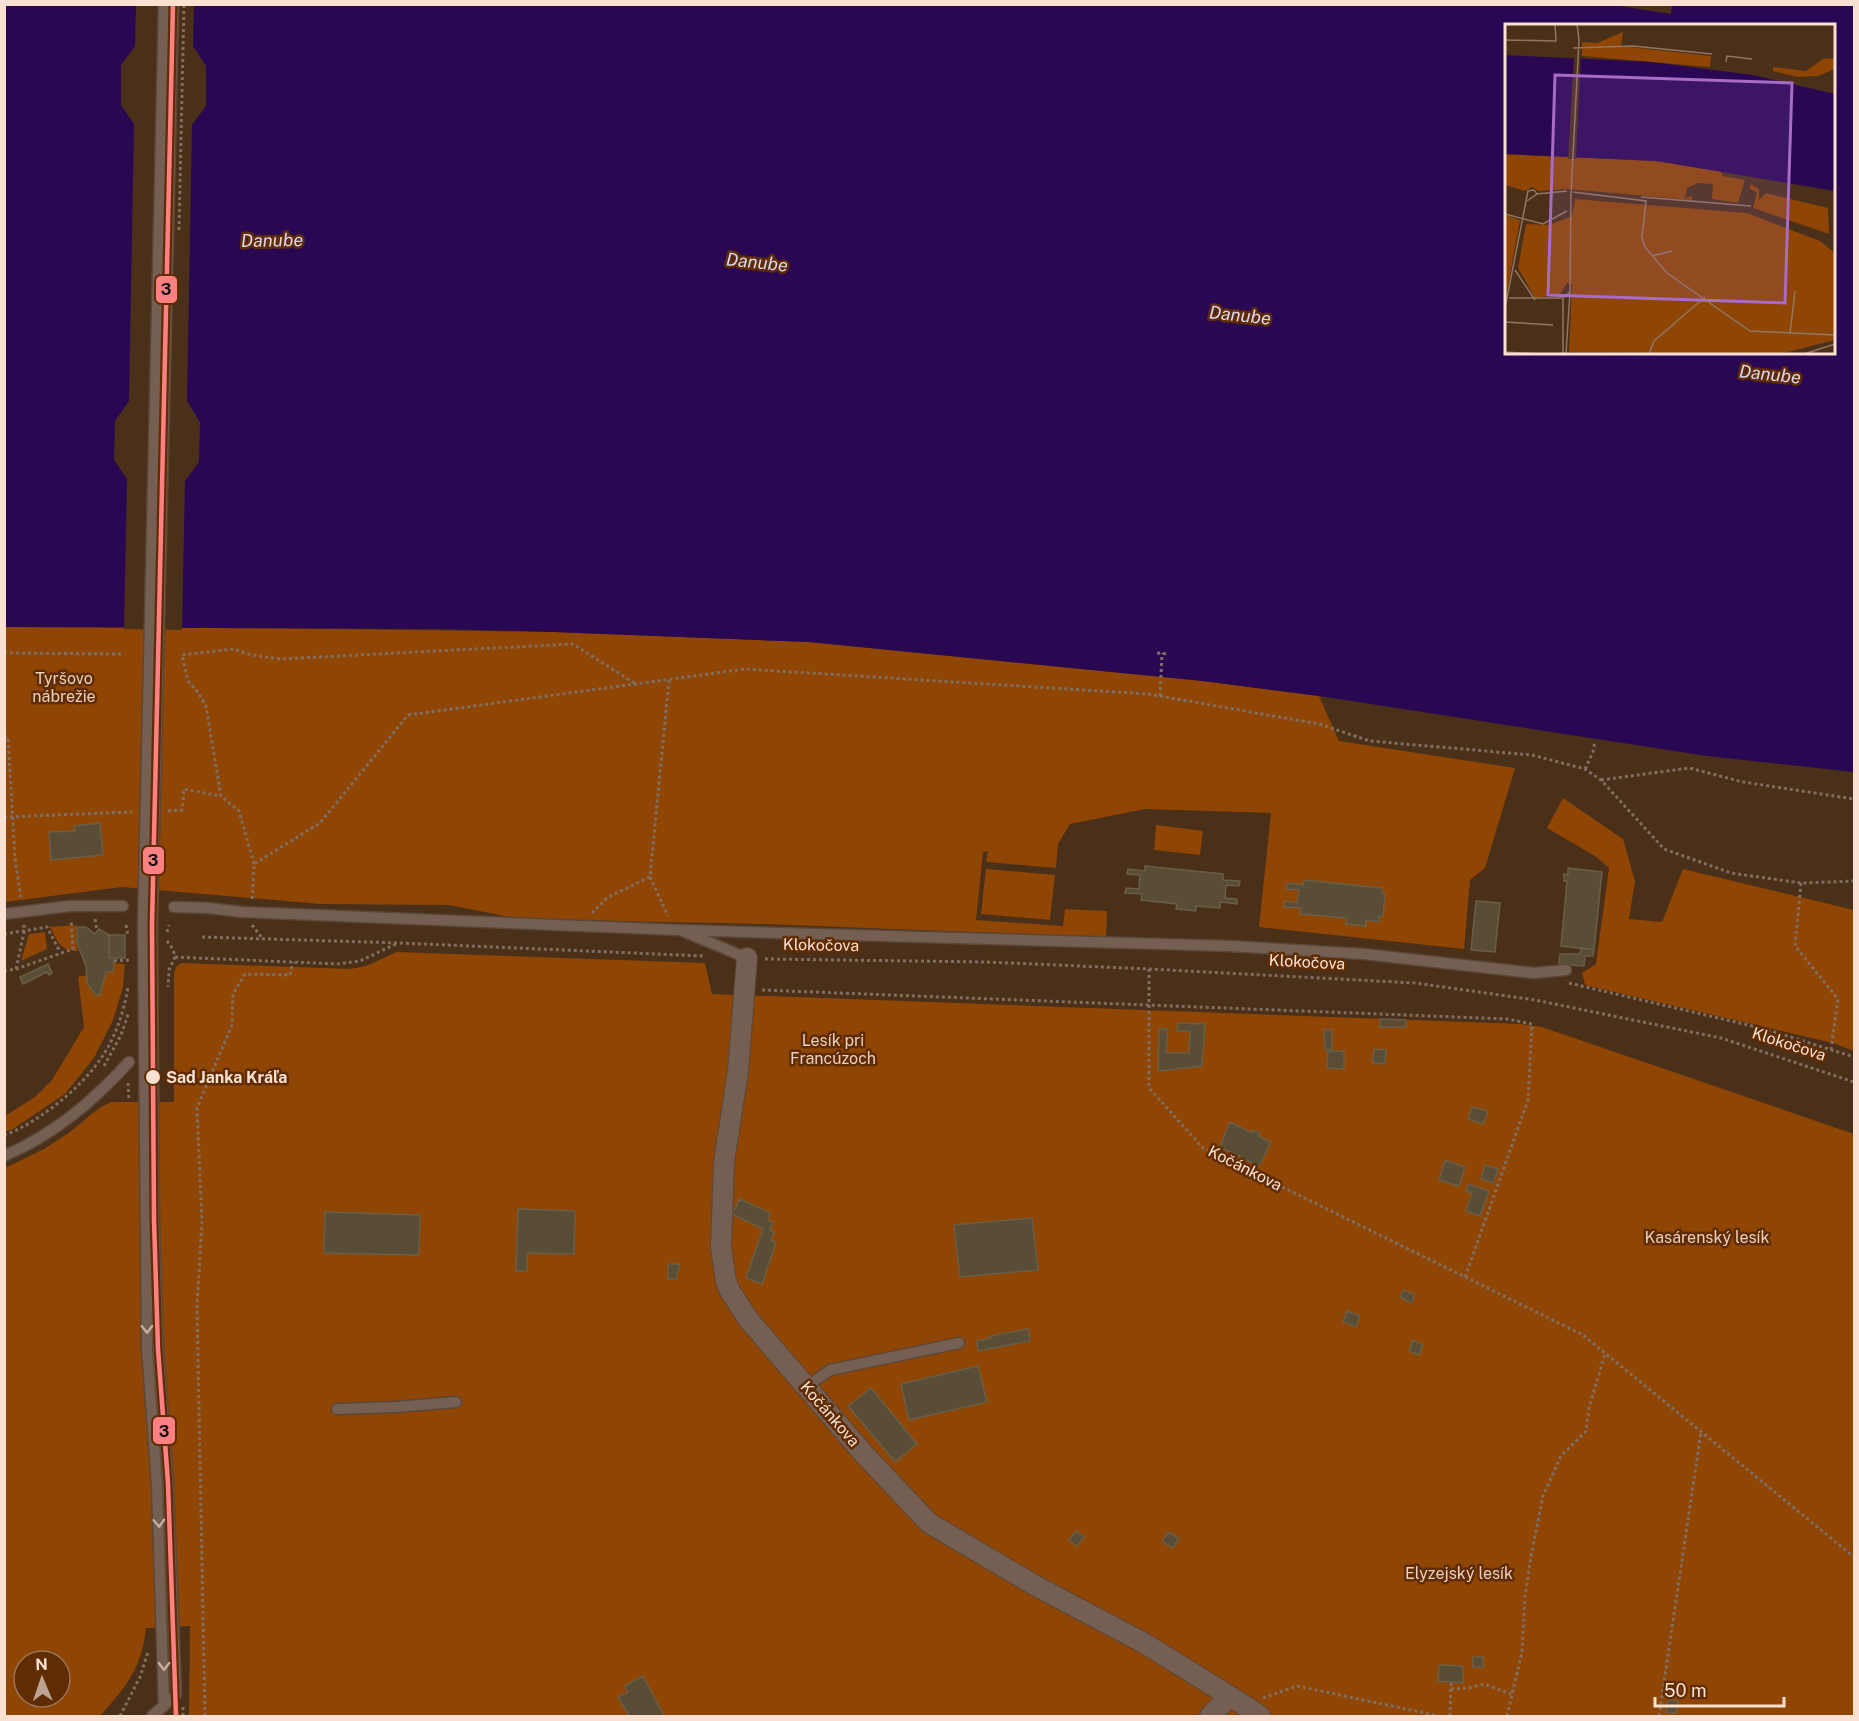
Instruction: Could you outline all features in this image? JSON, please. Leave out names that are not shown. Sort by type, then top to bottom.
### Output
[{"type":"street","name":"Kočánkova","points":[[747,958],[738,1071],[724,1162],[721,1247],[723,1273],[730,1291],[748,1319],[864,1455],[929,1523],[1036,1586],[1144,1643],[1245,1706]]},
{"type":"street","points":[[1210,1716],[1245,1706]]},
{"type":"lane","points":[[152,1716],[176,1695],[147,1349],[147,925],[164,4]]},
{"type":"lane","points":[[147,925],[173,4]]},
{"type":"lane","points":[[4,914],[70,906],[123,906]]},
{"type":"lane","name":"Klokočova","points":[[174,907],[578,927],[1229,946],[1364,954],[1534,973],[1566,970]]},
{"type":"lane","points":[[676,930],[747,958]]},
{"type":"lane","points":[[4,1156],[51,1132],[101,1092],[129,1062]]},
{"type":"lane","points":[[806,1387],[830,1370],[959,1343]]},
{"type":"lane","points":[[337,1409],[456,1402]]},
{"type":"lane","points":[[164,1706],[169,1627]]},
{"type":"path","points":[[221,796],[206,706],[188,681],[182,655],[233,648],[252,655],[280,659],[573,644],[635,684]]},
{"type":"path","points":[[4,653],[124,654]]},
{"type":"path","points":[[1157,653],[1169,654]]},
{"type":"path","points":[[1160,696],[1162,653]]},
{"type":"path","points":[[254,864],[320,823],[408,715],[745,669],[1148,694],[1320,724],[1370,741],[1532,755],[1585,769],[1601,780],[1664,849],[1731,873],[1801,883],[1854,881]]},
{"type":"path","points":[[669,680],[650,877],[676,930]]},
{"type":"path","points":[[4,737],[8,737],[15,859],[24,912],[24,932],[16,969]]},
{"type":"path","points":[[1585,769],[1593,752],[1595,741]]},
{"type":"path","points":[[1601,780],[1689,768],[1743,782],[1854,799]]},
{"type":"path","points":[[182,810],[184,789],[221,796],[239,811],[254,864],[251,912]]},
{"type":"path","points":[[4,817],[120,812]]},
{"type":"path","points":[[578,927],[608,897],[650,877]]},
{"type":"path","points":[[1801,883],[1795,946],[1839,999],[1831,1049]]},
{"type":"path","points":[[4,971],[74,949],[70,906]]},
{"type":"path","points":[[4,934],[47,927],[60,952]]},
{"type":"path","points":[[133,935],[133,941]]},
{"type":"path","points":[[202,937],[711,957]]},
{"type":"path","points":[[165,938],[173,949],[175,957],[337,964],[360,961],[400,943]]},
{"type":"path","points":[[114,961],[131,961],[133,951]]},
{"type":"path","name":"Klokočova","points":[[747,958],[987,962],[1415,983],[1535,1000],[1721,1038],[1854,1082]]},
{"type":"path","points":[[205,1716],[197,1307],[202,1222],[197,1108],[232,1025],[233,994],[244,974],[290,975],[293,962]]},
{"type":"path","name":"Kočánkova","points":[[1149,969],[1149,1088],[1203,1148],[1583,1335],[1854,1557]]},
{"type":"path","points":[[4,1135],[41,1117],[86,1080],[115,1034],[131,983],[130,1001]]},
{"type":"path","points":[[1568,983],[1765,1029],[1854,1057]]},
{"type":"path","points":[[746,985],[763,990],[1508,1019],[1532,1024],[1528,1100],[1466,1277]]},
{"type":"path","points":[[102,1068],[121,1035],[129,1011]]},
{"type":"path","points":[[1507,1716],[1522,1652],[1525,1596],[1543,1496],[1561,1456],[1586,1431],[1589,1408],[1605,1353]]},
{"type":"path","points":[[1659,1716],[1701,1432]]},
{"type":"path","points":[[120,1716],[140,1677],[150,1645]]},
{"type":"path","points":[[1450,1716],[1451,1682]]},
{"type":"path","points":[[1451,1689],[1484,1684],[1511,1694]]},
{"type":"path","points":[[1245,1706],[1297,1686],[1439,1716]]},
{"type":"green space","name":"Tyršovo nábrežie","points":[[126,626],[554,632],[809,642],[1203,681],[1319,696],[1339,741],[1515,768],[1485,868],[1470,880],[1464,949],[1259,927],[1271,813],[1145,809],[1070,824],[1058,844],[1056,868],[986,862],[988,851],[983,852],[976,920],[1063,926],[1065,909],[1107,911],[1106,937],[760,924],[520,919],[449,905],[320,904],[122,887],[5,902],[4,627]]},
{"type":"green space","points":[[1563,798],[1623,839],[1635,881],[1629,919],[1662,922],[1683,869],[1854,910],[1854,1051],[1833,1043],[1585,985],[1582,973],[1596,964],[1609,868],[1595,856],[1547,828]]},
{"type":"green space","points":[[1156,825],[1203,831],[1200,855],[1154,850]]},
{"type":"green space","points":[[986,869],[1055,875],[1050,920],[981,914]]},
{"type":"green space","points":[[76,925],[78,951],[72,951],[63,947],[50,927]]},
{"type":"green space","points":[[45,932],[47,949],[21,961],[29,934]]},
{"type":"green space","points":[[397,952],[705,963],[712,994],[1521,1024],[1542,1027],[1854,1134],[1854,1716],[189,1716],[190,1626],[146,1628],[137,1666],[118,1696],[100,1716],[5,1716],[5,1168],[44,1149],[70,1132],[99,1108],[111,1102],[174,1102],[174,973],[176,967],[181,963],[350,969],[366,966]]},
{"type":"green space","points":[[114,963],[125,964],[123,987],[113,1020],[94,1058],[65,1094],[5,1132],[5,1116],[35,1097],[52,1080],[84,1027],[78,977],[87,975],[87,983],[95,995],[100,995],[106,972],[113,972]]},
{"type":"water","name":"Danube","points":[[4,5],[1854,5],[1854,772],[1707,756],[1319,696],[1203,681],[809,642],[438,629],[5,627]]},
{"type":"pier","points":[[1672,4],[1671,14],[1613,5]]},
{"type":"pier","points":[[136,5],[194,5],[193,46],[206,66],[206,106],[192,125],[187,401],[200,422],[199,462],[185,481],[182,630],[124,629],[127,479],[114,460],[115,421],[129,401],[134,124],[121,105],[121,65],[135,46]]},
{"type":"building","points":[[100,823],[103,855],[51,860],[49,832],[75,831],[74,826]]},
{"type":"building","points":[[1145,866],[1223,874],[1223,880],[1240,881],[1239,886],[1226,885],[1225,898],[1237,899],[1237,904],[1220,902],[1220,908],[1196,906],[1196,911],[1176,909],[1177,904],[1141,900],[1142,894],[1125,893],[1126,888],[1139,889],[1140,875],[1127,874],[1128,869],[1145,871]]},
{"type":"building","points":[[1568,868],[1602,872],[1594,950],[1561,946],[1567,881],[1564,881],[1564,874],[1568,875]]},
{"type":"building","points":[[1304,880],[1382,888],[1382,893],[1385,894],[1383,917],[1379,916],[1379,922],[1366,920],[1366,926],[1346,924],[1347,918],[1300,914],[1301,908],[1284,907],[1285,901],[1297,903],[1299,890],[1286,889],[1287,883],[1303,885]]},
{"type":"building","points":[[1476,901],[1500,903],[1495,952],[1471,950]]},
{"type":"building","points":[[77,927],[86,927],[95,934],[99,929],[109,935],[109,958],[114,958],[113,972],[106,972],[100,995],[95,995],[87,983],[86,966],[77,943]]},
{"type":"building","points":[[109,935],[125,935],[125,958],[109,958]]},
{"type":"building","points":[[1581,948],[1594,950],[1593,956],[1585,956],[1584,966],[1559,964],[1560,954],[1580,954]]},
{"type":"building","points":[[48,964],[52,973],[49,975],[47,972],[23,984],[20,977]]},
{"type":"building","points":[[1380,1019],[1406,1020],[1406,1027],[1380,1027]]},
{"type":"building","points":[[1178,1023],[1205,1024],[1202,1066],[1158,1071],[1159,1029],[1168,1029],[1166,1053],[1189,1053],[1190,1031],[1177,1031]]},
{"type":"building","points":[[1324,1030],[1332,1030],[1332,1049],[1325,1050]]},
{"type":"building","points":[[1374,1049],[1386,1050],[1385,1064],[1373,1063]]},
{"type":"building","points":[[1328,1051],[1344,1051],[1344,1069],[1327,1068]]},
{"type":"building","points":[[1472,1107],[1488,1111],[1483,1124],[1468,1119]]},
{"type":"building","points":[[1230,1122],[1252,1133],[1253,1130],[1260,1133],[1258,1136],[1271,1142],[1259,1166],[1220,1147]]},
{"type":"building","points":[[1445,1160],[1465,1167],[1459,1186],[1439,1180]]},
{"type":"building","points":[[1485,1165],[1498,1169],[1493,1183],[1481,1179]]},
{"type":"building","points":[[1469,1184],[1489,1191],[1480,1216],[1466,1211],[1472,1193],[1466,1191]]},
{"type":"building","points":[[740,1199],[770,1213],[768,1220],[773,1222],[770,1230],[774,1232],[771,1240],[776,1242],[762,1284],[746,1278],[763,1229],[732,1214]]},
{"type":"building","points":[[518,1209],[575,1211],[574,1254],[527,1253],[527,1271],[516,1271]]},
{"type":"building","points":[[325,1212],[420,1215],[419,1255],[324,1253]]},
{"type":"building","points":[[1032,1218],[1038,1270],[960,1277],[954,1225]]},
{"type":"building","points":[[668,1264],[680,1264],[676,1279],[668,1279]]},
{"type":"building","points":[[1404,1290],[1415,1295],[1411,1303],[1400,1297]]},
{"type":"building","points":[[1347,1311],[1360,1316],[1356,1327],[1343,1322]]},
{"type":"building","points":[[1028,1329],[1030,1341],[978,1351],[977,1341],[991,1338],[990,1336]]},
{"type":"building","points":[[1413,1340],[1423,1345],[1419,1355],[1409,1351]]},
{"type":"building","points":[[978,1366],[987,1402],[909,1420],[901,1384]]},
{"type":"building","points":[[871,1388],[917,1444],[895,1462],[848,1406]]},
{"type":"building","points":[[1076,1531],[1084,1537],[1077,1546],[1069,1540]]},
{"type":"building","points":[[1168,1532],[1179,1538],[1173,1548],[1162,1542]]},
{"type":"building","points":[[1473,1657],[1483,1657],[1483,1667],[1473,1667]]},
{"type":"building","points":[[1439,1665],[1463,1666],[1463,1683],[1438,1681]]},
{"type":"building","points":[[643,1676],[664,1716],[629,1716],[618,1697],[628,1692],[625,1686]]},
{"type":"building","points":[[1668,1700],[1678,1701],[1676,1713],[1666,1712]]},
{"type":"transit line","name":"3","points":[[173,4],[152,925],[154,1220],[158,1349],[168,1483],[176,1716]]},
{"type":"place","name":"Sad Janka Kráľa","points":[[153,1077]]},
{"type":"park label","name":"Lesík pri Francúzoch","points":[[833,1049]]},
{"type":"park label","name":"Kasárenský lesík","points":[[1707,1237]]},
{"type":"park label","name":"Elyzejský lesík","points":[[1459,1573]]}]
